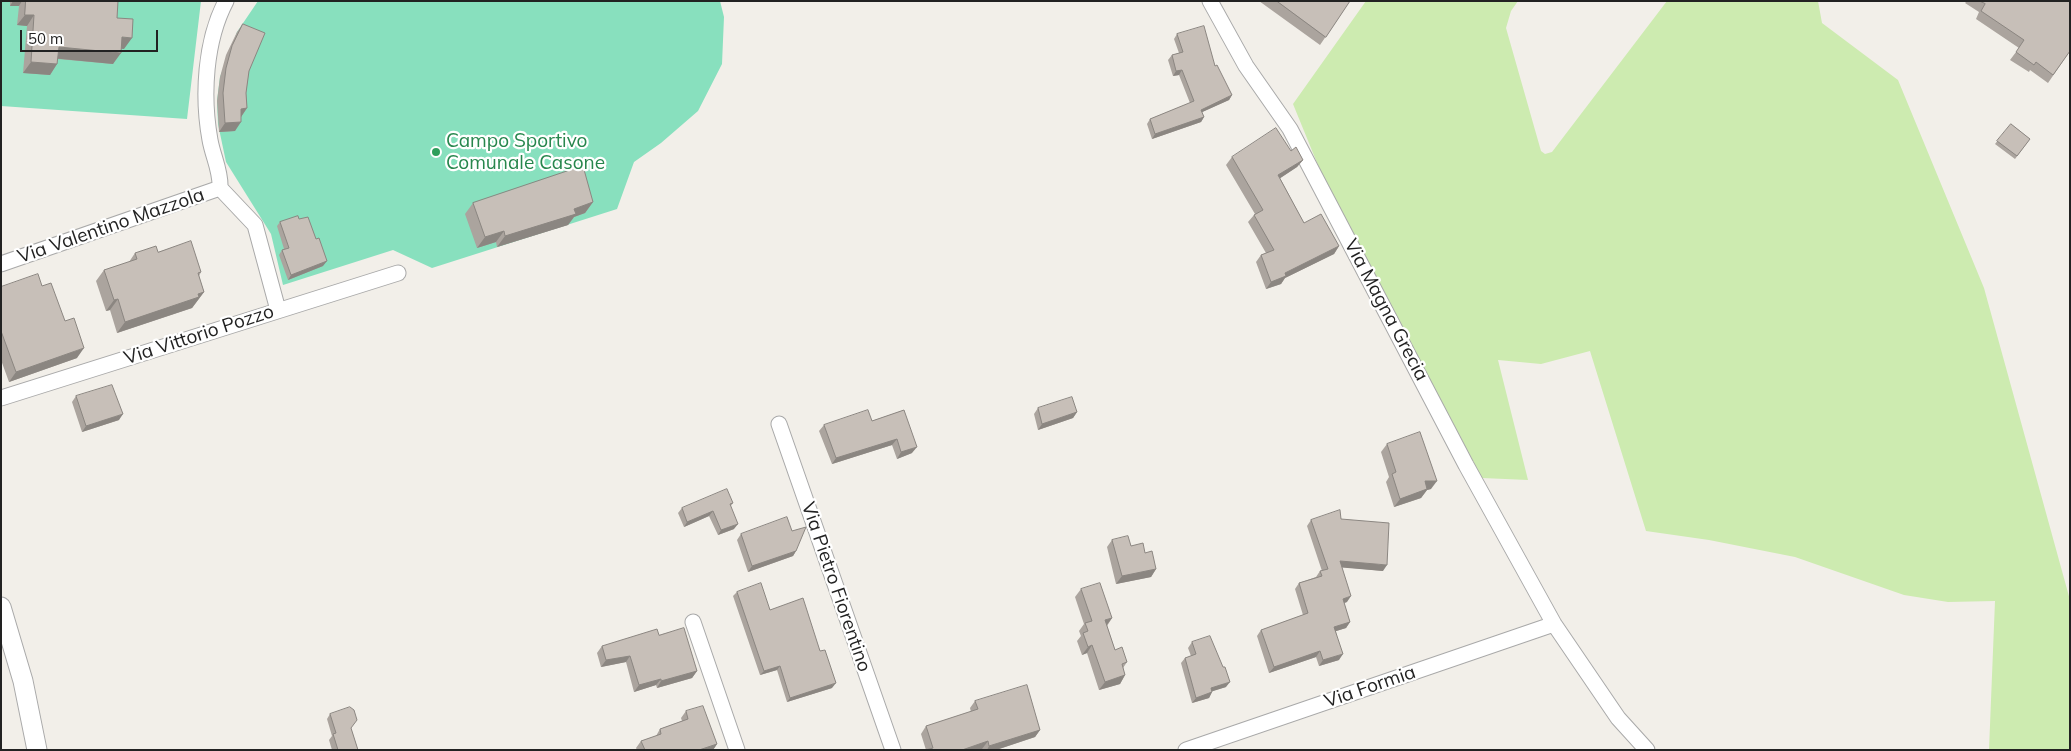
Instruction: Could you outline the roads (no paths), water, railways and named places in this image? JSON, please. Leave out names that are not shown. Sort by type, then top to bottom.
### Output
[{"type":"street","points":[[226,1],[217,18],[206,88],[206,113],[210,142],[221,176],[220,188],[255,225],[278,310]]},
{"type":"street","name":"Via Magna Grecia","points":[[1210,1],[1246,66],[1290,129],[1466,465],[1554,624],[1618,718],[1647,750]]},
{"type":"street","name":"Via Valentino Mazzola","points":[[1,264],[220,188]]},
{"type":"street","name":"Via Vittorio Pozzo","points":[[1,398],[398,273]]},
{"type":"street","name":"Via Pietro Fiorentino","points":[[779,424],[893,750]]},
{"type":"street","points":[[1,607],[23,681],[37,750]]},
{"type":"street","points":[[693,622],[737,750]]},
{"type":"street","name":"Via Formia","points":[[1186,750],[1554,624]]},
{"type":"place","name":"Campo Sportivo Comunale Casone","points":[[436,152]]}]
